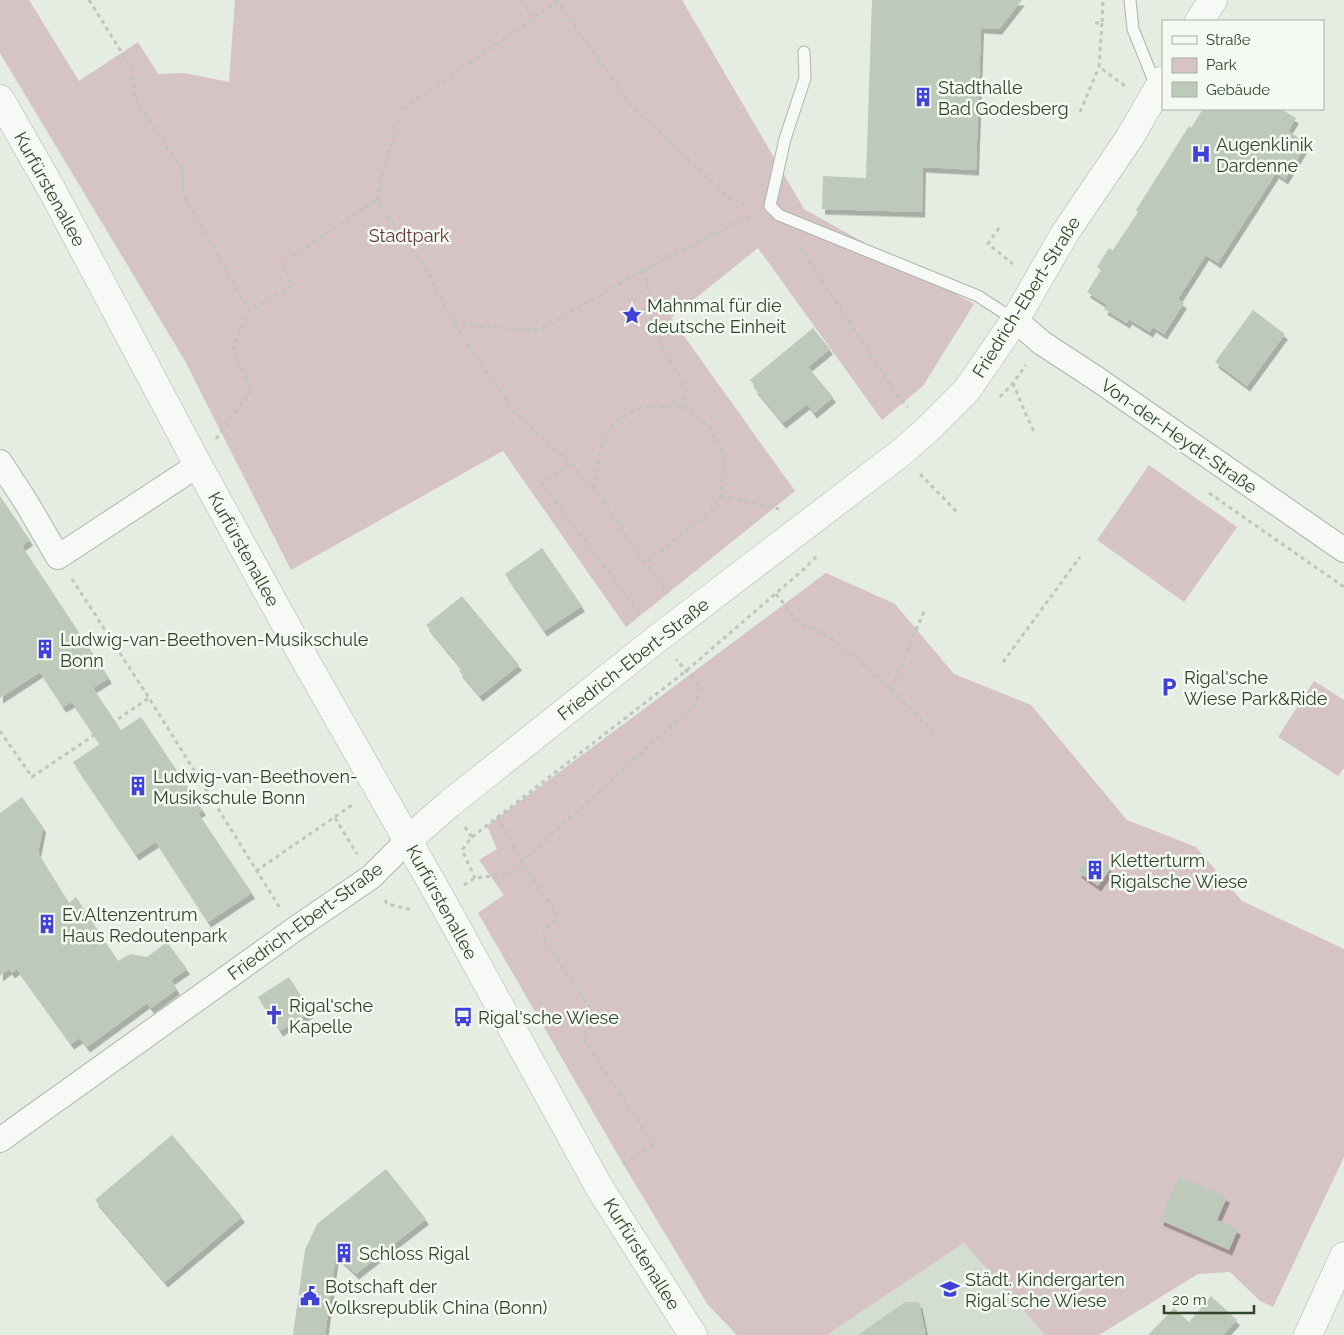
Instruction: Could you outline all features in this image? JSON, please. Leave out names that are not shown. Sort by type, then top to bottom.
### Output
[{"type":"street","points":[[1200,20],[1213,0]]},
{"type":"street","name":"Friedrich-Ebert-Straße","points":[[0,1140],[294,929],[371,878],[407,841],[449,804],[658,638],[902,452],[928,429],[967,390],[1015,320],[1065,233],[1130,137],[1156,91]]},
{"type":"street","name":"Kurfürstenallee","points":[[0,99],[52,190],[198,465],[596,1180],[693,1335]]},
{"type":"street","name":"Von-der-Heydt-Straße","points":[[1015,320],[1042,343],[1344,550]]},
{"type":"street","points":[[0,462],[58,557],[198,465]]},
{"type":"street","points":[[1311,1334],[1344,1256]]},
{"type":"lane","points":[[1130,0],[1133,29],[1156,91]]},
{"type":"lane","points":[[804,52],[805,78],[785,140],[770,206],[779,215],[978,296],[1015,320]]},
{"type":"path","points":[[89,0],[132,69],[135,98],[183,172],[183,195],[249,311]]},
{"type":"path","points":[[521,0],[534,18]]},
{"type":"path","points":[[198,465],[251,391],[233,347],[249,311],[291,287],[284,262],[376,200],[401,110],[557,0],[630,104],[735,203],[770,206]]},
{"type":"path","points":[[1080,112],[1099,67],[1102,0]]},
{"type":"path","points":[[1095,23],[1102,23]]},
{"type":"path","points":[[1099,67],[1156,91]]},
{"type":"path","points":[[376,200],[428,272],[453,323],[515,413],[570,463],[594,488],[645,564],[657,578]]},
{"type":"path","points":[[453,323],[534,331],[554,322],[645,269],[770,206]]},
{"type":"path","points":[[779,215],[899,398],[928,429]]},
{"type":"path","points":[[999,228],[988,244],[1036,282]]},
{"type":"path","points":[[645,269],[652,328],[686,389],[682,405]]},
{"type":"path","points":[[1014,383],[1035,434]]},
{"type":"path","points":[[594,488],[601,446],[613,424],[638,408],[682,405],[710,427],[724,456],[720,496],[712,510],[645,564]]},
{"type":"path","points":[[902,452],[933,488],[958,513]]},
{"type":"path","points":[[441,900],[475,878],[509,874],[695,704],[700,687],[658,638],[542,484],[570,463]]},
{"type":"path","points":[[720,496],[817,517]]},
{"type":"path","points":[[1003,662],[1080,556]]},
{"type":"path","points":[[58,557],[294,929]]},
{"type":"path","points":[[472,837],[686,671],[804,569]]},
{"type":"path","points":[[776,594],[798,622],[836,641],[891,689],[936,736]]},
{"type":"path","points":[[891,689],[925,609]]},
{"type":"path","points":[[0,731],[32,777],[149,698]]},
{"type":"path","points":[[497,817],[522,863],[556,912],[556,920],[544,930],[544,939],[594,1016],[596,1023],[586,1031],[584,1040],[654,1145],[596,1180]]},
{"type":"shaded area","name":"Städt. Kindergarten Rigal´sche Wiese","points":[[964,1243],[1045,1335],[827,1335]]},
{"type":"green space","name":"Stadtpark","points":[[0,0],[29,0],[79,81],[138,42],[158,74],[184,73],[229,82],[235,0],[682,0],[804,209],[974,304],[923,386],[882,420],[758,248],[671,318],[795,491],[626,627],[503,451],[291,570],[185,361],[0,53]]},
{"type":"green space","points":[[1149,465],[1237,527],[1184,602],[1097,540]]},
{"type":"green space","name":"Rigal'sche Wiese","points":[[826,573],[895,604],[954,674],[1031,705],[1127,820],[1196,847],[1242,901],[1344,949],[1344,1157],[1273,1307],[1260,1301],[1230,1272],[1198,1274],[1099,1335],[1045,1335],[964,1243],[827,1335],[737,1335],[708,1305],[619,1157],[478,913],[504,895],[479,860],[497,849],[487,826]]},
{"type":"green space","points":[[1314,681],[1344,700],[1344,768],[1338,776],[1278,737]]},
{"type":"building","name":"Stadthalle Bad Godesberg","points":[[872,0],[1022,0],[999,29],[981,28],[976,170],[923,167],[922,212],[822,209],[823,176],[866,178]]},
{"type":"building","points":[[1202,110],[1283,110],[1296,118],[1288,131],[1307,143],[1285,179],[1276,173],[1218,263],[1206,255],[1178,299],[1184,303],[1164,334],[1153,327],[1150,332],[1129,319],[1127,323],[1104,309],[1107,305],[1087,292],[1101,270],[1097,267],[1109,248],[1113,250],[1189,126],[1191,128]]},
{"type":"building","points":[[1253,310],[1285,334],[1247,386],[1215,362]]},
{"type":"building","points":[[813,328],[830,349],[808,367],[833,397],[814,413],[807,404],[783,423],[754,388],[756,387],[750,380]]},
{"type":"building","points":[[0,496],[30,540],[22,546],[109,678],[93,688],[121,730],[141,717],[203,810],[198,813],[252,893],[208,922],[156,842],[136,855],[73,762],[100,744],[72,702],[63,707],[40,672],[0,698]]},
{"type":"building","points":[[542,548],[582,606],[544,631],[505,574]]},
{"type":"building","points":[[462,596],[519,665],[480,696],[459,671],[462,669],[426,625]]},
{"type":"building","name":"Ev.Altenzentrum Haus Redoutenpark","points":[[22,797],[43,827],[38,853],[69,903],[76,897],[118,961],[130,954],[147,957],[167,942],[187,969],[171,980],[177,989],[151,1008],[147,1003],[87,1047],[80,1038],[71,1044],[17,969],[12,973],[9,969],[0,976],[0,813]]},
{"type":"building","name":"Kletterturm Rigalsche Wiese","points":[[1091,854],[1111,868],[1098,886],[1078,872]]},
{"type":"building","points":[[289,977],[311,1012],[280,1031],[258,997]]},
{"type":"building","points":[[172,1135],[242,1217],[165,1282],[95,1200]]},
{"type":"building","name":"Schloss Rigal","points":[[386,1169],[426,1219],[356,1274],[336,1255],[325,1335],[293,1335],[305,1250],[317,1224]]},
{"type":"building","points":[[1179,1177],[1227,1197],[1217,1220],[1238,1229],[1229,1250],[1160,1220]]},
{"type":"building","points":[[1211,1296],[1237,1320],[1223,1335],[1148,1335],[1174,1308],[1189,1322]]},
{"type":"building","points":[[905,1302],[919,1302],[926,1335],[858,1335]]},
{"type":"place","name":"Stadthalle Bad Godesberg","points":[[923,97]]},
{"type":"place","name":"Augenklinik Dardenne","points":[[1201,154]]},
{"type":"place","name":"Mahnmal für die deutsche Einheit","points":[[632,315]]},
{"type":"place","name":"Ludwig-van-Beethoven-Musikschule Bonn","points":[[45,649]]},
{"type":"place","name":"Rigal'sche Wiese Park&Ride","points":[[1169,687]]},
{"type":"place","name":"Ludwig-van-Beethoven- Musikschule Bonn","points":[[138,786]]},
{"type":"place","name":"Kletterturm Rigalsche Wiese","points":[[1095,870]]},
{"type":"place","name":"Ev.Altenzentrum Haus Redoutenpark","points":[[47,924]]},
{"type":"place","name":"Rigal'sche Kapelle","points":[[274,1015]]},
{"type":"place","name":"Rigal'sche Wiese","points":[[463,1017]]},
{"type":"place","name":"Schloss Rigal","points":[[344,1253]]},
{"type":"place","name":"Städt. Kindergarten Rigal´sche Wiese","points":[[950,1289]]},
{"type":"place","name":"Botschaft der Volksrepublik China (Bonn)","points":[[310,1296]]}]
